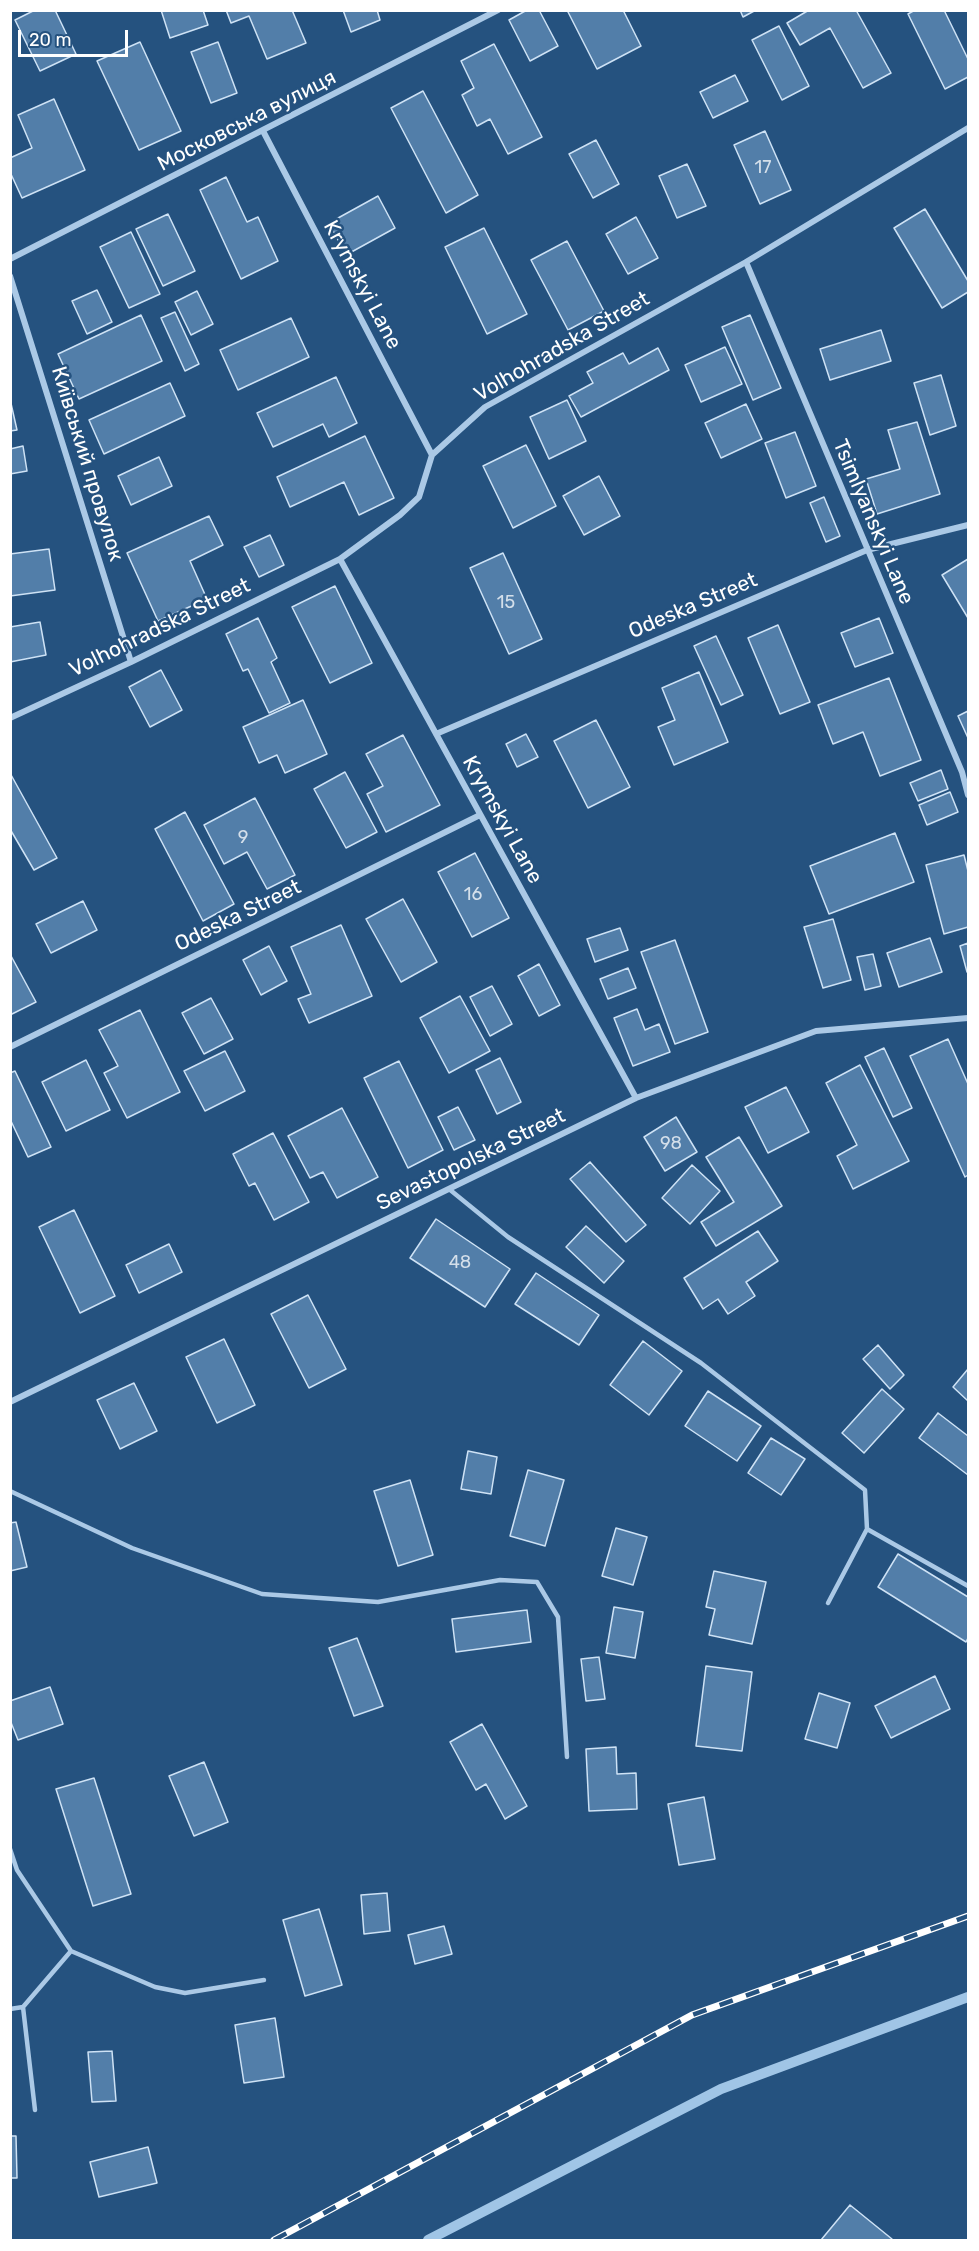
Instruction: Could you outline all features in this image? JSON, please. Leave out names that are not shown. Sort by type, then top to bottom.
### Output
[{"type":"street","name":"Московська вулиця","points":[[10,260],[498,10]]},
{"type":"street","name":"Volhohradska Street","points":[[10,718],[131,662],[340,559],[400,515],[418,496],[432,455],[486,406],[746,262],[969,128]]},
{"type":"street","name":"Krymskyi Lane","points":[[263,131],[432,455]]},
{"type":"street","name":"Tsimlyanskyi Lane","points":[[746,262],[962,772],[969,795]]},
{"type":"street","name":"Київський провулок","points":[[10,276],[131,662]]},
{"type":"street","name":"Odeska Street","points":[[436,734],[867,550],[969,525]]},
{"type":"street","name":"Krymskyi Lane","points":[[340,559],[636,1098]]},
{"type":"street","name":"Odeska Street","points":[[10,1047],[480,815]]},
{"type":"street","name":"Sevastopolska Street","points":[[10,1402],[636,1098],[816,1031],[969,1018]]},
{"type":"lane","points":[[449,1189],[508,1237],[701,1363],[865,1490],[867,1529],[828,1603]]},
{"type":"lane","points":[[10,1491],[132,1548],[262,1594],[378,1602],[500,1580],[537,1582],[558,1617],[567,1757]]},
{"type":"lane","points":[[867,1529],[969,1586]]},
{"type":"lane","points":[[10,1849],[17,1870],[71,1951],[155,1986],[185,1993],[264,1980]]},
{"type":"lane","points":[[10,2009],[23,2007],[71,1951]]},
{"type":"lane","points":[[23,2007],[35,2110]]},
{"type":"building","points":[[35,10],[55,10],[76,54],[40,71],[15,20]]},
{"type":"building","points":[[161,10],[203,10],[208,25],[170,38]]},
{"type":"building","points":[[226,10],[292,10],[306,43],[267,59],[249,16],[231,23]]},
{"type":"building","points":[[343,10],[377,10],[380,20],[351,32]]},
{"type":"building","points":[[527,10],[539,10],[558,46],[530,61],[509,20]]},
{"type":"building","points":[[567,10],[623,10],[641,46],[597,69]]},
{"type":"building","points":[[740,10],[756,10],[743,17]]},
{"type":"building","points":[[809,10],[856,10],[891,73],[863,88],[830,28],[800,45],[787,23]]},
{"type":"building","points":[[915,10],[944,10],[968,59],[968,77],[945,89],[908,14]]},
{"type":"building","points":[[779,26],[809,86],[782,100],[752,40]]},
{"type":"building","points":[[140,42],[181,131],[139,150],[97,61]]},
{"type":"building","points":[[218,42],[237,93],[211,103],[191,52]]},
{"type":"building","points":[[494,44],[542,137],[508,154],[490,119],[477,126],[462,95],[474,88],[461,61]]},
{"type":"building","points":[[735,75],[748,101],[713,118],[700,92]]},
{"type":"building","points":[[423,91],[478,195],[446,213],[391,108]]},
{"type":"building","points":[[54,99],[85,170],[22,198],[10,172],[10,158],[32,148],[18,115]]},
{"type":"building","points":[[765,131],[791,190],[760,204],[734,145]]},
{"type":"building","points":[[596,140],[619,184],[593,198],[569,154]]},
{"type":"building","points":[[687,164],[706,206],[677,218],[659,176]]},
{"type":"building","points":[[226,177],[247,222],[258,217],[278,261],[241,279],[200,190]]},
{"type":"building","points":[[378,196],[395,228],[346,255],[329,223]]},
{"type":"building","points":[[925,209],[968,281],[968,292],[942,308],[894,228]]},
{"type":"building","points":[[168,214],[195,271],[163,286],[136,229]]},
{"type":"building","points":[[636,217],[658,258],[628,274],[606,234]]},
{"type":"building","points":[[484,228],[527,314],[487,334],[445,247]]},
{"type":"building","points":[[131,232],[160,294],[129,308],[100,247]]},
{"type":"building","points":[[567,241],[604,311],[568,330],[531,260]]},
{"type":"building","points":[[97,290],[112,322],[87,334],[72,301]]},
{"type":"building","points":[[197,291],[213,324],[191,335],[175,302]]},
{"type":"building","points":[[175,312],[199,364],[185,371],[161,318]]},
{"type":"building","points":[[141,315],[162,361],[79,399],[58,354]]},
{"type":"building","points":[[750,315],[781,388],[753,400],[722,327]]},
{"type":"building","points":[[291,318],[309,357],[238,390],[220,350]]},
{"type":"building","points":[[881,330],[891,361],[830,380],[820,349]]},
{"type":"building","points":[[725,347],[742,384],[701,402],[685,365]]},
{"type":"building","points":[[658,348],[669,370],[581,417],[569,396],[593,383],[587,372],[623,353],[629,364]]},
{"type":"building","points":[[941,375],[956,426],[930,435],[914,383]]},
{"type":"building","points":[[336,377],[357,423],[329,437],[323,424],[273,447],[257,413]]},
{"type":"building","points":[[170,383],[185,416],[104,454],[89,420]]},
{"type":"building","points":[[10,399],[17,430],[10,431]]},
{"type":"building","points":[[567,400],[586,441],[549,459],[530,417]]},
{"type":"building","points":[[746,404],[762,439],[721,458],[705,423]]},
{"type":"building","points":[[917,422],[940,494],[877,514],[866,479],[900,469],[888,430]]},
{"type":"building","points":[[795,432],[816,486],[786,498],[765,443]]},
{"type":"building","points":[[365,436],[394,498],[359,515],[344,482],[290,507],[277,477]]},
{"type":"building","points":[[526,445],[556,506],[513,528],[483,466]]},
{"type":"building","points":[[23,446],[27,471],[10,474],[10,449]]},
{"type":"building","points":[[159,457],[172,486],[131,505],[118,476]]},
{"type":"building","points":[[599,476],[620,516],[584,535],[563,496]]},
{"type":"building","points":[[824,497],[840,536],[826,542],[810,503]]},
{"type":"building","points":[[209,516],[223,545],[190,561],[207,599],[158,621],[127,553]]},
{"type":"building","points":[[270,535],[284,565],[259,577],[244,547]]},
{"type":"building","points":[[49,549],[55,590],[10,596],[10,554]]},
{"type":"building","points":[[503,553],[542,639],[509,654],[470,568]]},
{"type":"building","points":[[968,559],[968,618],[942,575]]},
{"type":"building","points":[[335,586],[372,663],[330,683],[292,607]]},
{"type":"building","points":[[258,618],[277,658],[271,662],[290,703],[269,713],[248,669],[243,671],[226,634]]},
{"type":"building","points":[[879,618],[893,653],[855,667],[841,633]]},
{"type":"building","points":[[40,622],[46,655],[10,662],[10,627]]},
{"type":"building","points":[[778,625],[810,702],[780,714],[748,638]]},
{"type":"building","points":[[716,636],[743,695],[721,705],[694,646]]},
{"type":"building","points":[[161,670],[182,710],[150,727],[129,687]]},
{"type":"building","points":[[699,672],[728,742],[674,765],[658,727],[675,720],[662,688]]},
{"type":"building","points":[[889,678],[921,760],[880,776],[863,732],[833,744],[818,705]]},
{"type":"building","points":[[303,700],[327,754],[285,773],[277,755],[259,763],[243,727]]},
{"type":"building","points":[[968,711],[968,738],[958,716]]},
{"type":"building","points":[[596,720],[630,787],[588,808],[554,741]]},
{"type":"building","points":[[526,734],[538,757],[517,767],[506,744]]},
{"type":"building","points":[[403,735],[440,805],[386,832],[367,794],[383,786],[366,754]]},
{"type":"building","points":[[941,770],[948,789],[918,801],[910,783]]},
{"type":"building","points":[[345,772],[377,832],[346,848],[314,789]]},
{"type":"building","points":[[10,773],[57,858],[34,870],[10,829]]},
{"type":"building","points":[[950,792],[958,812],[927,825],[919,805]]},
{"type":"building","points":[[255,798],[295,875],[267,889],[247,852],[224,864],[204,825]]},
{"type":"building","points":[[185,812],[234,904],[203,921],[155,829]]},
{"type":"building","points":[[895,833],[914,882],[829,914],[810,866]]},
{"type":"building","points":[[475,853],[509,918],[472,937],[438,872]]},
{"type":"building","points":[[964,855],[968,871],[968,927],[944,934],[926,865]]},
{"type":"building","points":[[403,899],[437,962],[401,982],[366,919]]},
{"type":"building","points":[[83,901],[97,930],[51,953],[36,924]]},
{"type":"building","points":[[833,919],[851,980],[823,988],[804,927]]},
{"type":"building","points":[[341,925],[372,996],[309,1023],[298,999],[311,994],[291,947]]},
{"type":"building","points":[[620,928],[628,950],[595,962],[587,939]]},
{"type":"building","points":[[930,938],[942,972],[899,987],[887,953]]},
{"type":"building","points":[[675,940],[708,1032],[675,1044],[641,952]]},
{"type":"building","points":[[968,943],[968,971],[967,972],[960,946]]},
{"type":"building","points":[[269,946],[287,981],[261,995],[243,960]]},
{"type":"building","points":[[10,954],[36,1002],[10,1015]]},
{"type":"building","points":[[873,954],[881,986],[865,990],[857,957]]},
{"type":"building","points":[[539,964],[560,1005],[539,1016],[518,976]]},
{"type":"building","points":[[628,968],[636,988],[608,999],[600,979]]},
{"type":"building","points":[[492,986],[512,1024],[490,1036],[470,997]]},
{"type":"building","points":[[460,996],[490,1051],[449,1073],[420,1018]]},
{"type":"building","points":[[211,998],[233,1039],[204,1054],[182,1013]]},
{"type":"building","points":[[637,1009],[645,1030],[659,1024],[670,1052],[633,1066],[614,1018]]},
{"type":"building","points":[[140,1010],[180,1092],[127,1118],[104,1073],[118,1066],[99,1030]]},
{"type":"building","points":[[948,1039],[968,1084],[968,1175],[965,1177],[910,1056]]},
{"type":"building","points":[[884,1048],[912,1108],[893,1117],[865,1057]]},
{"type":"building","points":[[225,1051],[245,1091],[205,1111],[184,1071]]},
{"type":"building","points":[[500,1058],[521,1102],[497,1114],[476,1070]]},
{"type":"building","points":[[86,1060],[110,1110],[66,1131],[42,1082]]},
{"type":"building","points":[[399,1061],[443,1150],[408,1168],[364,1078]]},
{"type":"building","points":[[860,1065],[909,1161],[853,1189],[837,1156],[857,1145],[826,1083]]},
{"type":"building","points":[[15,1071],[51,1147],[28,1157],[10,1119],[10,1073]]},
{"type":"building","points":[[786,1087],[809,1132],[768,1153],[745,1107]]},
{"type":"building","points":[[458,1107],[475,1140],[454,1150],[438,1117]]},
{"type":"building","points":[[342,1108],[378,1177],[337,1198],[323,1172],[310,1178],[288,1136]]},
{"type":"building","points":[[676,1117],[697,1152],[665,1171],[644,1137]]},
{"type":"building","points":[[273,1133],[309,1202],[274,1220],[255,1183],[249,1186],[233,1154]]},
{"type":"building","points":[[739,1137],[782,1206],[716,1246],[701,1222],[734,1202],[706,1157]]},
{"type":"building","points":[[590,1162],[646,1225],[626,1242],[570,1179]]},
{"type":"building","points":[[692,1165],[720,1191],[690,1224],[662,1198]]},
{"type":"building","points":[[74,1210],[115,1296],[80,1313],[39,1227]]},
{"type":"building","points":[[436,1219],[510,1269],[485,1307],[410,1258]]},
{"type":"building","points":[[586,1226],[624,1261],[604,1283],[566,1247]]},
{"type":"building","points":[[758,1231],[778,1261],[746,1282],[755,1296],[728,1314],[718,1299],[703,1309],[684,1278]]},
{"type":"building","points":[[169,1244],[182,1272],[139,1293],[126,1265]]},
{"type":"building","points":[[536,1273],[599,1315],[579,1345],[515,1304]]},
{"type":"building","points":[[308,1295],[346,1369],[309,1388],[271,1314]]},
{"type":"building","points":[[224,1339],[255,1405],[217,1423],[186,1357]]},
{"type":"building","points":[[643,1341],[682,1371],[649,1415],[610,1385]]},
{"type":"building","points":[[878,1345],[904,1375],[890,1389],[863,1359]]},
{"type":"building","points":[[968,1369],[968,1401],[953,1387]]},
{"type":"building","points":[[134,1383],[157,1431],[120,1449],[97,1400]]},
{"type":"building","points":[[882,1389],[904,1409],[864,1453],[842,1433]]},
{"type":"building","points":[[708,1391],[761,1426],[737,1461],[685,1426]]},
{"type":"building","points":[[938,1413],[968,1436],[968,1475],[919,1438]]},
{"type":"building","points":[[771,1438],[805,1459],[781,1495],[748,1473]]},
{"type":"building","points":[[468,1451],[497,1457],[491,1494],[461,1489]]},
{"type":"building","points":[[528,1470],[564,1480],[545,1546],[510,1536]]},
{"type":"building","points":[[410,1480],[433,1555],[398,1566],[374,1491]]},
{"type":"building","points":[[16,1522],[27,1567],[10,1571],[10,1523]]},
{"type":"building","points":[[616,1528],[647,1537],[633,1585],[602,1576]]},
{"type":"building","points":[[898,1554],[968,1597],[968,1638],[966,1642],[878,1587]]},
{"type":"building","points":[[714,1571],[766,1582],[752,1644],[709,1635],[715,1609],[706,1607]]},
{"type":"building","points":[[614,1607],[643,1612],[635,1658],[606,1653]]},
{"type":"building","points":[[527,1610],[531,1642],[456,1652],[452,1619]]},
{"type":"building","points":[[357,1638],[383,1706],[354,1716],[329,1648]]},
{"type":"building","points":[[599,1657],[605,1699],[586,1701],[581,1659]]},
{"type":"building","points":[[706,1666],[752,1672],[742,1751],[696,1746]]},
{"type":"building","points":[[935,1676],[950,1709],[891,1738],[875,1706]]},
{"type":"building","points":[[50,1687],[63,1724],[18,1740],[10,1720],[10,1701]]},
{"type":"building","points":[[819,1693],[850,1703],[837,1748],[805,1739]]},
{"type":"building","points":[[482,1724],[527,1806],[505,1819],[486,1784],[476,1790],[450,1742]]},
{"type":"building","points":[[616,1747],[617,1774],[636,1773],[637,1809],[589,1811],[586,1749]]},
{"type":"building","points":[[204,1762],[228,1822],[194,1836],[169,1776]]},
{"type":"building","points":[[94,1778],[131,1894],[93,1906],[56,1789]]},
{"type":"building","points":[[704,1797],[715,1859],[679,1865],[668,1804]]},
{"type":"building","points":[[387,1893],[390,1931],[364,1934],[361,1895]]},
{"type":"building","points":[[319,1909],[342,1985],[305,1996],[283,1920]]},
{"type":"building","points":[[444,1926],[452,1954],[415,1964],[408,1935]]},
{"type":"building","points":[[275,2018],[284,2077],[244,2083],[235,2025]]},
{"type":"building","points":[[112,2051],[116,2101],[92,2102],[88,2052]]},
{"type":"building","points":[[10,2136],[16,2136],[17,2178],[10,2178]]},
{"type":"building","points":[[148,2147],[157,2183],[99,2197],[90,2162]]},
{"type":"building","points":[[850,2205],[892,2239],[892,2240],[821,2240]]},
{"type":"waterway","points":[[428,2240],[721,2089],[968,1997]]},
{"type":"railway","points":[[274,2240],[692,2015],[968,1916]]}]
